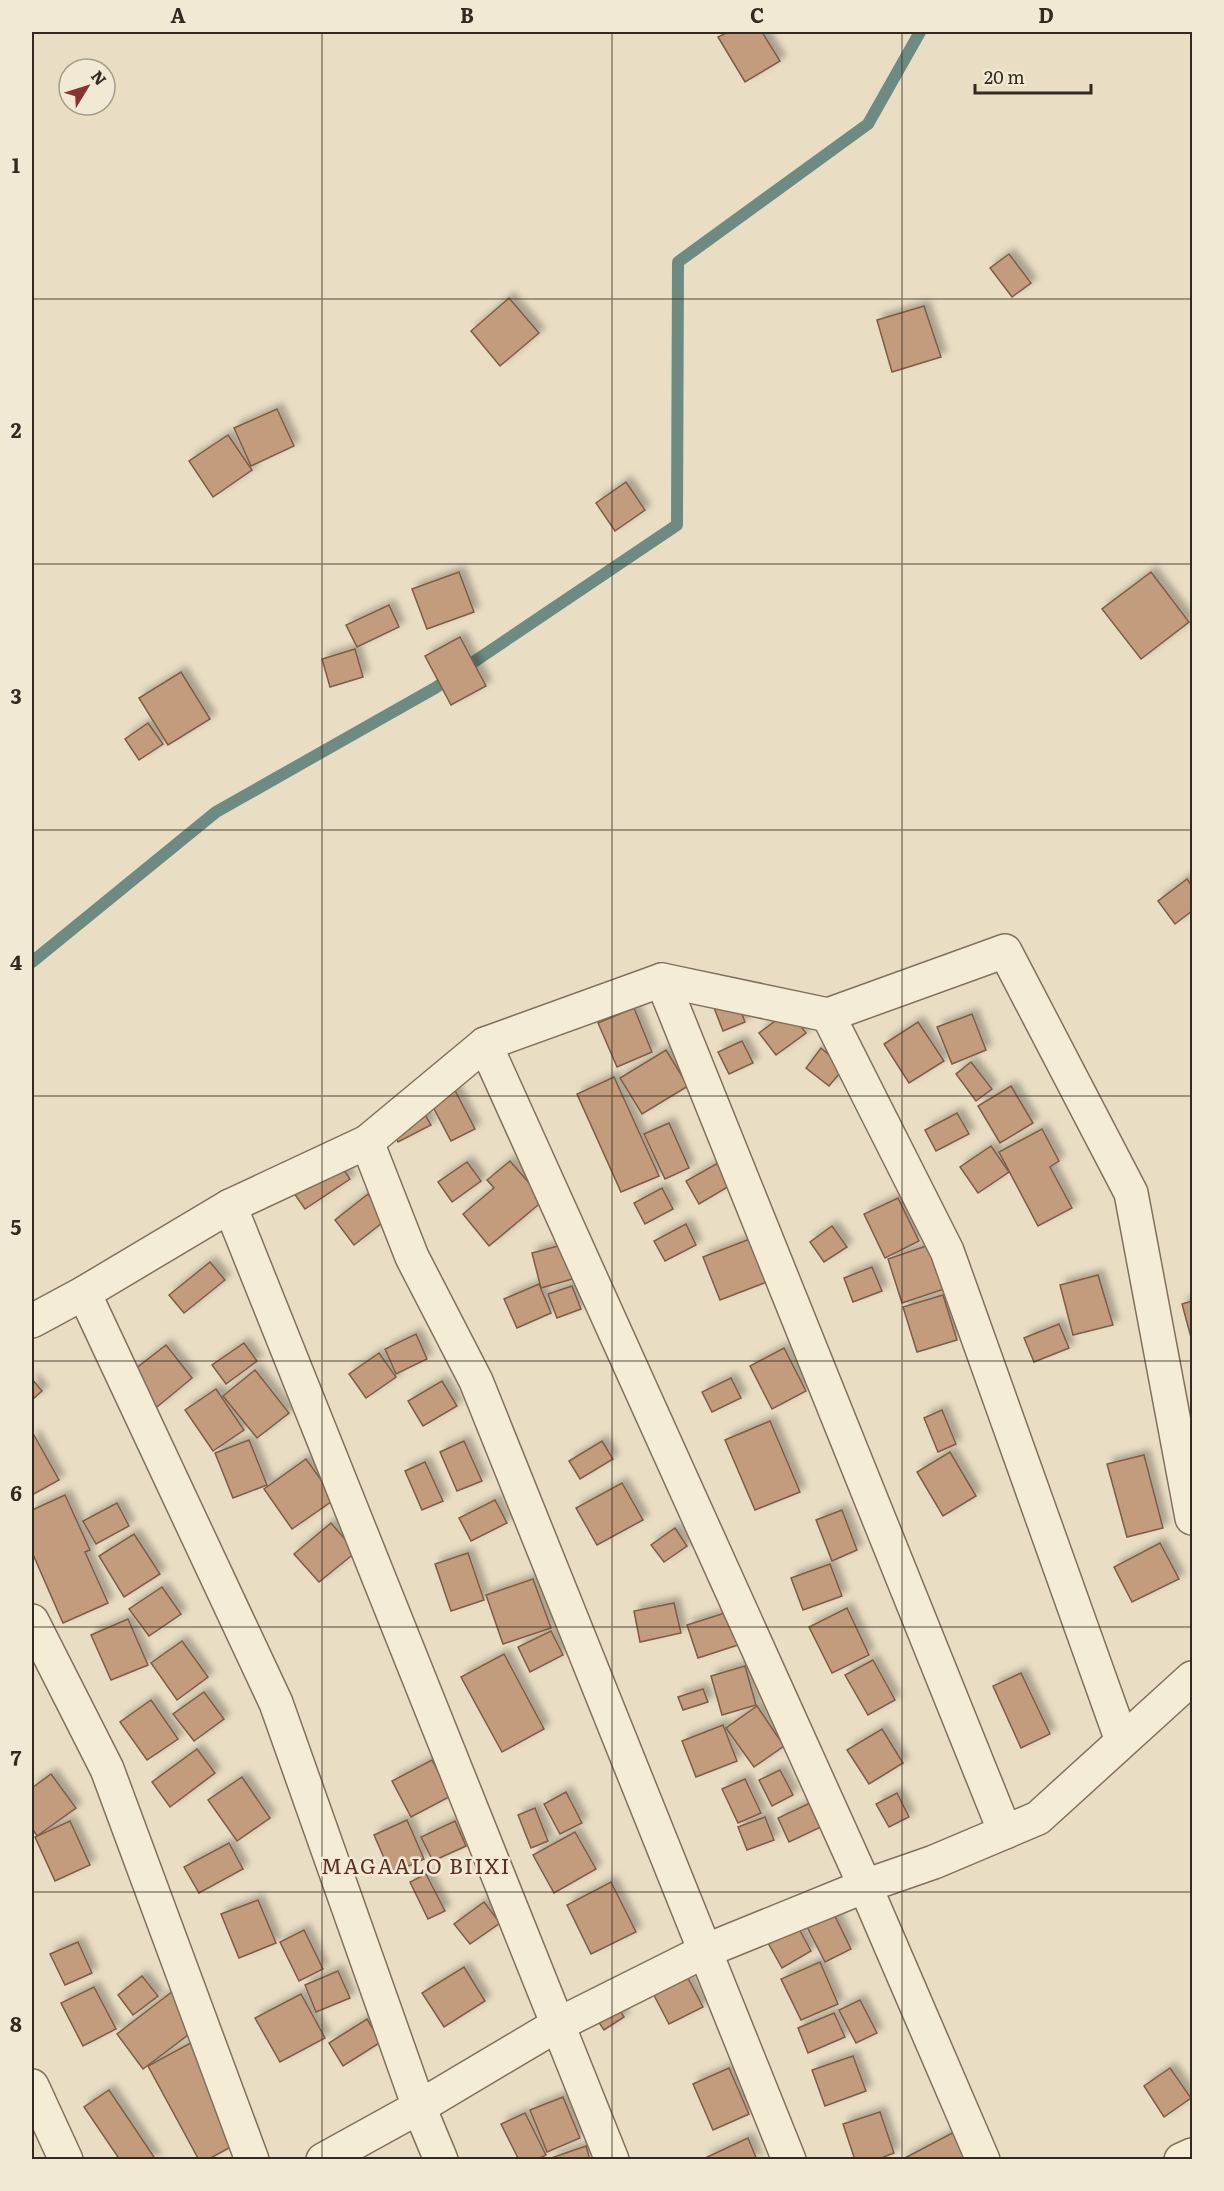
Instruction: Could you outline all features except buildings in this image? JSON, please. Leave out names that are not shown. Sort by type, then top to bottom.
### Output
[{"type":"street","points":[[32,1321],[84,1293],[230,1206],[367,1142],[485,1044],[662,980],[828,1015],[1005,951],[1131,1193],[1192,1518]]},
{"type":"street","points":[[662,980],[1005,1832]]},
{"type":"street","points":[[828,1015],[947,1251],[1122,1741]]},
{"type":"street","points":[[485,1044],[865,1886],[983,2160]]},
{"type":"street","points":[[367,1142],[412,1257],[476,1381],[789,2160]]},
{"type":"street","points":[[230,1206],[612,2160]]},
{"type":"street","points":[[84,1293],[276,1703],[419,2107],[441,2160]]},
{"type":"street","points":[[32,1621],[107,1769],[252,2160]]},
{"type":"street","points":[[323,2160],[419,2107],[557,2025],[705,1951],[865,1886],[934,1862],[1038,1818],[1192,1678]]},
{"type":"street","points":[[32,2086],[66,2160]]},
{"type":"street","points":[[1181,2160],[1192,2155]]},
{"type":"waterway","points":[[32,962],[216,812],[435,688],[677,525],[678,262],[868,124],[920,32]]},
{"type":"district","name":"MAGAALO BIIXI","points":[[416,1867]]}]
